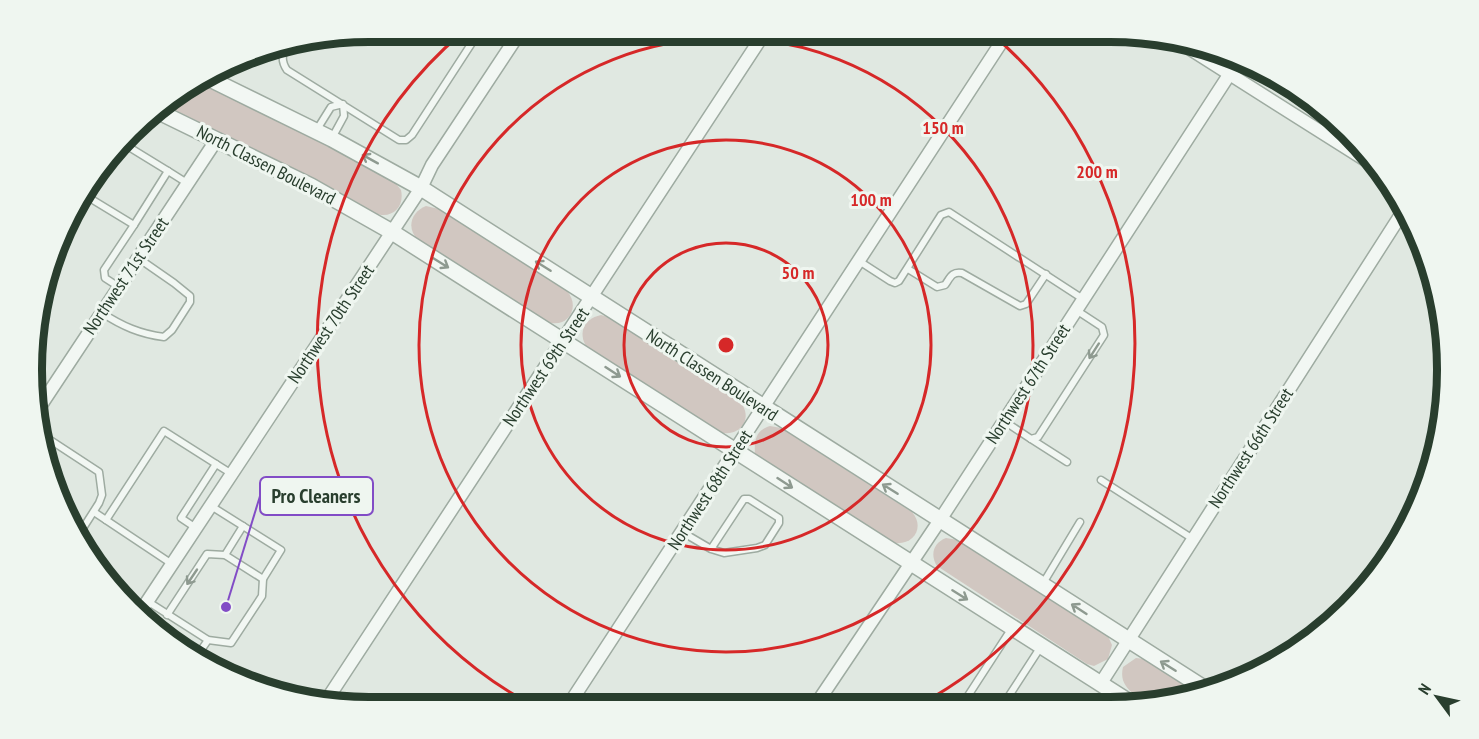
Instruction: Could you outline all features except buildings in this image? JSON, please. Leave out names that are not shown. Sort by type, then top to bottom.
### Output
[{"type":"street","name":"Northwest 70th Street","points":[[144,606],[421,188],[432,165],[513,42]]},
{"type":"street","name":"Northwest 69th Street","points":[[330,694],[758,42]]},
{"type":"street","name":"Northwest 68th Street","points":[[574,697],[1001,42]]},
{"type":"street","points":[[1199,54],[1356,154]]},
{"type":"street","name":"Northwest 67th Street","points":[[821,697],[940,520],[1234,67]]},
{"type":"street","name":"North Classen Boulevard","points":[[215,81],[316,130],[421,188],[1199,685]]},
{"type":"street","name":"North Classen Boulevard","points":[[165,114],[311,186],[392,232],[1101,683],[1109,697]]},
{"type":"street","name":"Northwest 71st Street","points":[[43,392],[119,287],[217,139]]},
{"type":"street","name":"Northwest 66th Street","points":[[1101,683],[1399,218]]},
{"type":"lane","points":[[283,54],[283,63],[287,70],[399,140],[406,140],[412,135],[472,42]]},
{"type":"lane","points":[[316,130],[331,107],[343,104]]},
{"type":"lane","points":[[332,139],[344,116],[343,104]]},
{"type":"lane","points":[[129,147],[187,183]]},
{"type":"lane","points":[[119,287],[105,278],[104,270],[168,171]]},
{"type":"lane","points":[[91,199],[134,225]]},
{"type":"lane","points":[[859,261],[895,283],[903,278],[941,215],[949,212],[1046,274],[1102,327],[1104,335],[1038,437],[1030,439]]},
{"type":"lane","points":[[101,313],[124,328],[150,335],[164,337],[172,330],[190,302],[190,296],[138,258]]},
{"type":"lane","points":[[908,269],[937,287],[945,285],[953,274],[962,273],[1020,306],[1026,304],[1046,274]]},
{"type":"lane","points":[[1004,421],[1067,462]]},
{"type":"lane","points":[[106,520],[164,431],[232,474]]},
{"type":"lane","points":[[50,440],[99,472],[102,495],[83,528]]},
{"type":"lane","points":[[196,528],[181,518],[216,464]]},
{"type":"lane","points":[[1101,480],[1193,539]]},
{"type":"lane","points":[[682,532],[711,549],[724,553],[765,545],[779,523],[779,518],[749,499],[744,499],[711,549]]},
{"type":"lane","points":[[147,601],[208,640],[231,643],[262,596],[263,579],[281,550],[211,506]]},
{"type":"lane","points":[[94,512],[172,564]]},
{"type":"lane","points":[[1041,585],[1080,522]]},
{"type":"lane","points":[[225,555],[243,526]]},
{"type":"lane","points":[[167,615],[207,554],[225,555],[263,579]]},
{"type":"lane","points":[[967,697],[1012,628]]},
{"type":"lane","points":[[201,650],[208,640]]},
{"type":"lane","points":[[1008,697],[1042,646]]},
{"type":"shaded area","points":[[207,85],[309,134],[393,180],[401,190],[401,202],[391,214],[380,215],[305,174],[171,110]]},
{"type":"shaded area","points":[[426,206],[439,209],[567,291],[573,304],[570,315],[561,322],[547,322],[418,240],[412,230],[412,221],[417,212]]},
{"type":"shaded area","points":[[601,315],[608,317],[741,403],[746,416],[742,426],[732,432],[719,432],[589,350],[583,339],[583,329],[589,320]]},
{"type":"shaded area","points":[[770,426],[781,428],[912,512],[918,523],[916,534],[908,541],[895,543],[760,459],[755,454],[756,440],[762,430]]},
{"type":"shaded area","points":[[946,538],[958,540],[1107,634],[1112,645],[1108,659],[1094,666],[1087,664],[937,566],[934,550],[938,543]]},
{"type":"shaded area","points":[[1136,658],[1145,659],[1190,687],[1136,695],[1123,680],[1123,667]]},
{"type":"place","name":"Pro Cleaners","points":[[226,607]]}]
